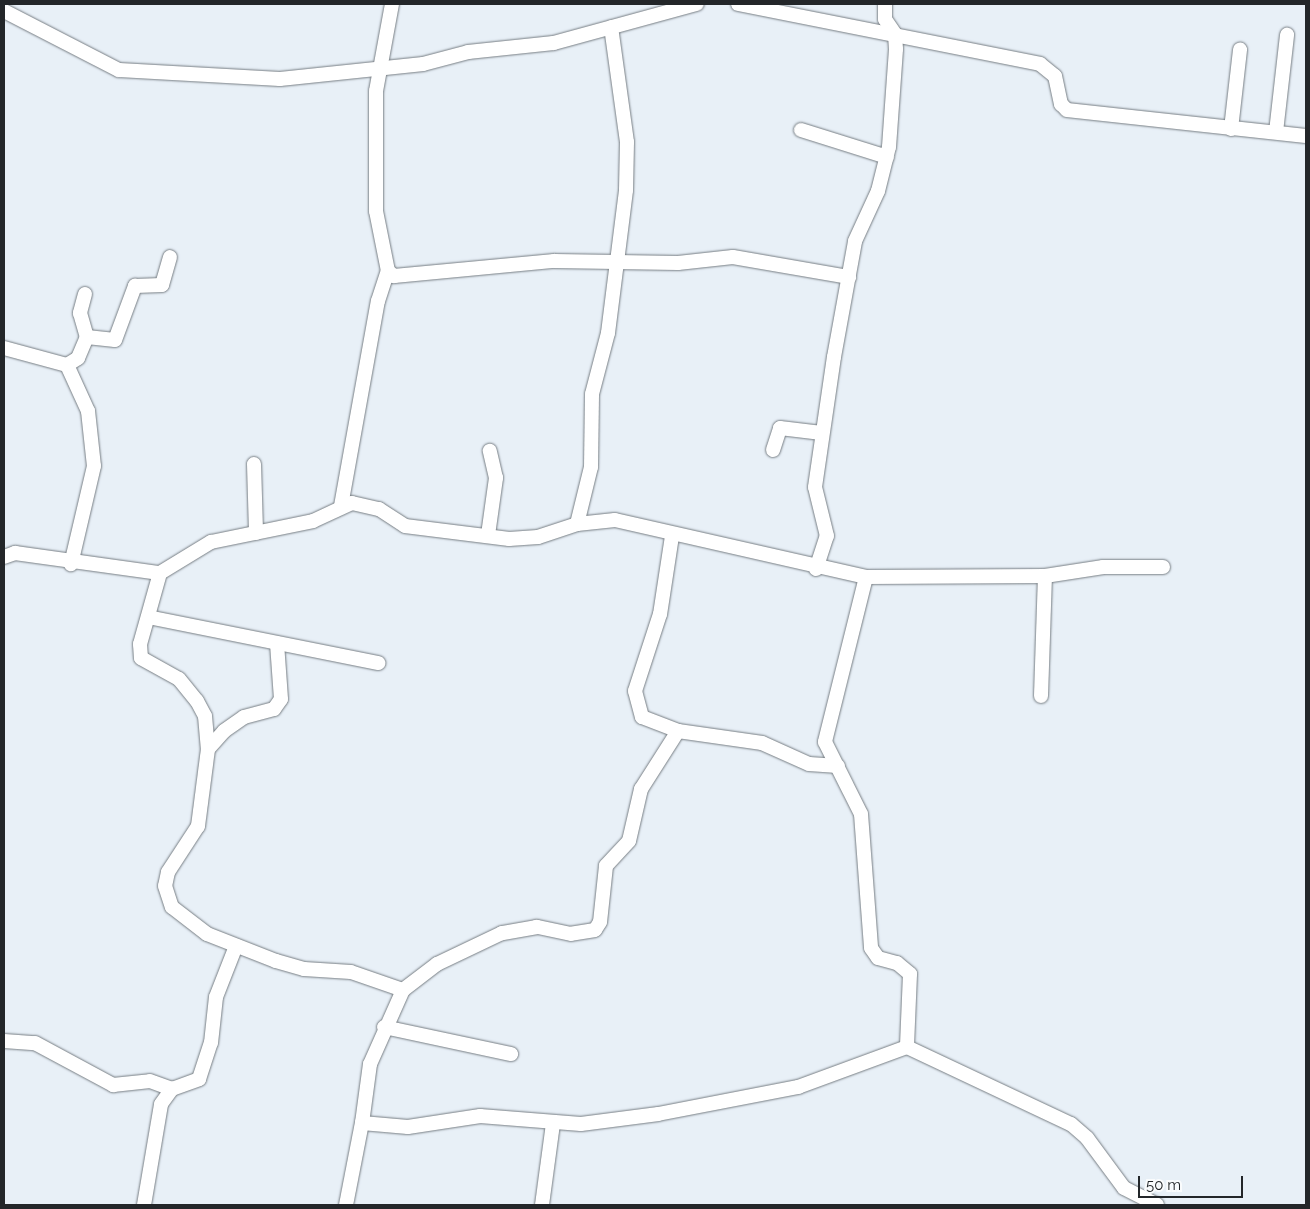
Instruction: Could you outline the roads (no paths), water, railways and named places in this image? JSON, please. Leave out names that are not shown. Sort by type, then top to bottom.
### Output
[{"type":"street","points":[[341,506],[378,301],[388,271],[376,211],[376,91],[392,4]]},
{"type":"street","points":[[4,11],[100,62],[143,74],[280,79],[423,64],[477,50],[554,42],[611,27],[649,10],[696,4]]},
{"type":"street","points":[[738,4],[1040,64],[1055,76],[1061,104],[1067,110],[1306,136]]},
{"type":"street","points":[[816,569],[827,536],[815,487],[822,433],[855,241],[887,157],[895,34],[884,19],[885,4]]},
{"type":"street","points":[[578,524],[591,467],[592,394],[608,333],[618,264],[627,142],[611,27]]},
{"type":"street","points":[[1276,132],[1287,35]]},
{"type":"street","points":[[1231,129],[1240,50]]},
{"type":"street","points":[[801,130],[887,157]]},
{"type":"street","points":[[87,337],[104,342],[119,338],[135,286],[162,285],[170,257]]},
{"type":"street","points":[[388,271],[402,278],[554,261],[618,264],[733,257],[849,277]]},
{"type":"street","points":[[4,348],[68,365],[78,358],[87,337],[80,313],[85,294]]},
{"type":"street","points":[[68,365],[88,411],[94,466],[71,564]]},
{"type":"street","points":[[773,450],[780,428],[822,433]]},
{"type":"street","points":[[488,535],[496,478],[490,451]]},
{"type":"street","points":[[254,464],[256,533]]},
{"type":"street","points":[[4,557],[15,553],[71,564],[160,573],[211,542],[313,521],[341,506],[364,503],[404,526],[531,538],[578,524],[615,520],[672,536],[816,569],[866,578],[1045,576],[1103,567],[1163,567]]},
{"type":"street","points":[[672,536],[660,614],[635,692],[642,717],[678,731],[762,743],[809,764],[838,766]]},
{"type":"street","points":[[160,573],[148,617],[141,658],[179,680],[197,701],[205,716],[208,750],[198,826],[168,872],[165,886],[172,907],[184,919],[236,946],[290,966],[351,972],[403,990]]},
{"type":"street","points":[[1041,696],[1045,576]]},
{"type":"street","points":[[866,578],[825,732],[838,766],[857,800],[866,835],[870,948],[878,958],[897,963],[910,974],[907,1047]]},
{"type":"street","points":[[148,617],[378,663]]},
{"type":"street","points":[[208,750],[224,731],[244,717],[274,709],[282,699],[277,643]]},
{"type":"street","points":[[346,1205],[362,1123],[365,1081],[384,1027],[403,990],[438,964],[502,933],[537,927],[571,934],[595,930],[600,922],[606,866],[629,841],[645,782],[670,750],[678,731]]},
{"type":"street","points":[[144,1205],[154,1133],[161,1104],[172,1089],[200,1079],[211,1043],[216,997],[236,946]]},
{"type":"street","points":[[384,1027],[511,1054]]},
{"type":"street","points":[[4,1041],[35,1043],[113,1085],[150,1081],[172,1089]]},
{"type":"street","points":[[362,1123],[408,1127],[480,1116],[553,1124],[604,1122],[753,1099],[798,1087],[907,1047],[1071,1124],[1087,1138],[1124,1188],[1157,1205]]},
{"type":"street","points":[[542,1205],[553,1124]]}]
